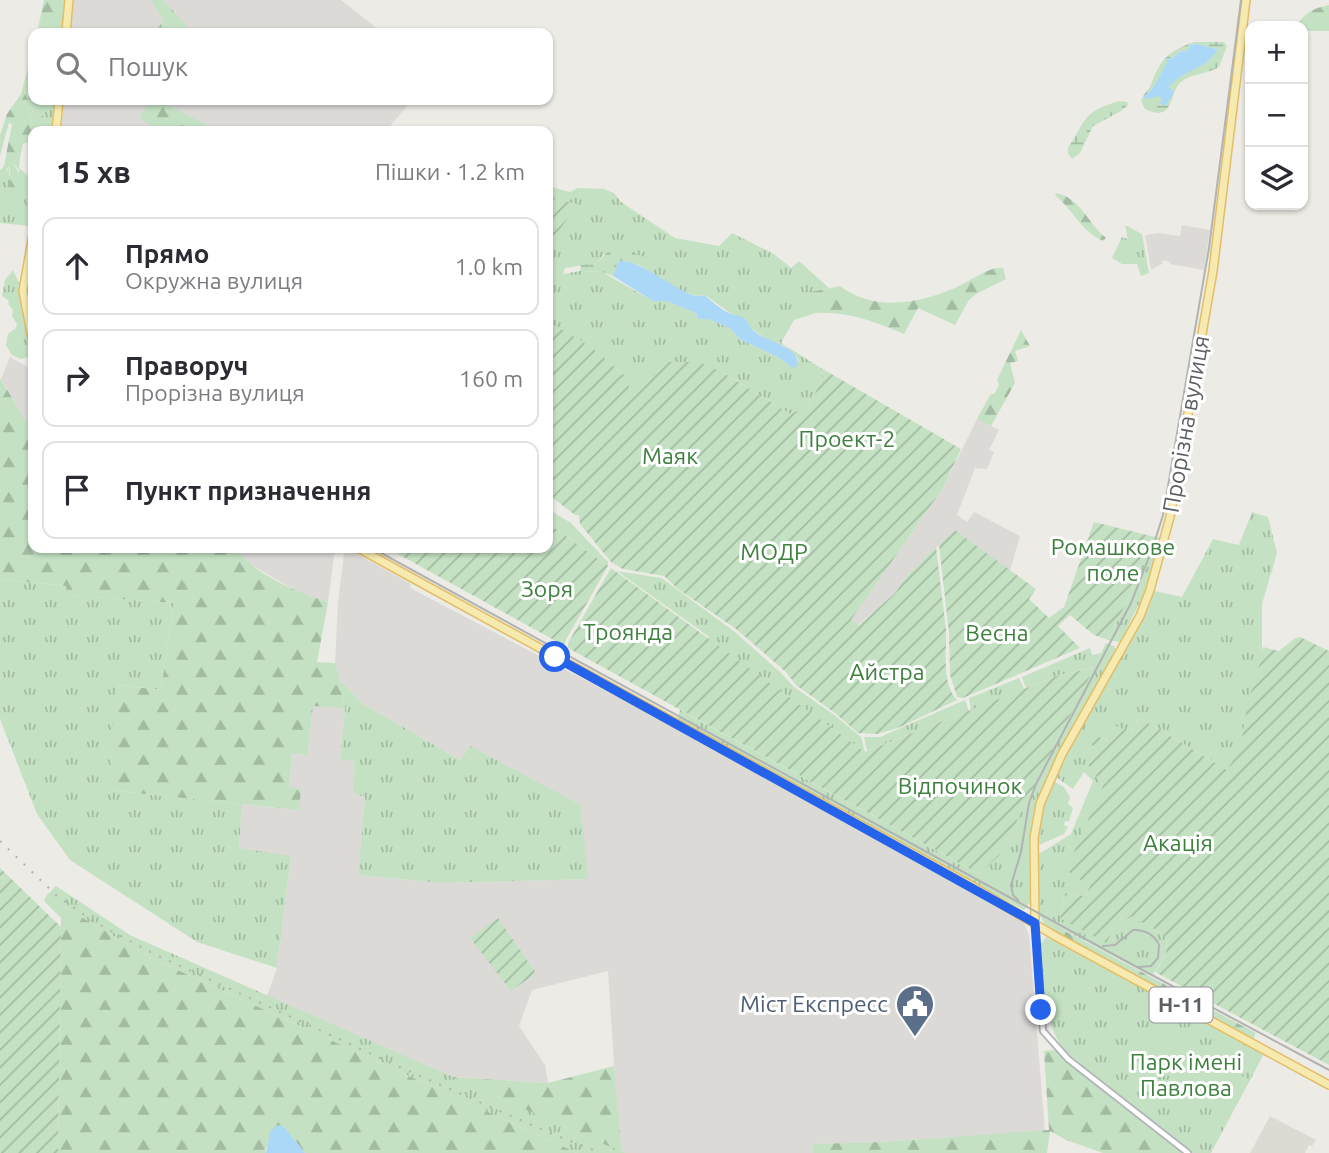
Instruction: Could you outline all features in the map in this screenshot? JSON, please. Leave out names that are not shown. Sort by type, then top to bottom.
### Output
[{"type":"main road","points":[[66,28],[69,0]]},
{"type":"main road","name":"Прорізна вулиця","points":[[1035,923],[1034,838],[1040,804],[1062,754],[1140,615],[1150,590],[1170,517],[1213,271],[1247,0]]},
{"type":"main road","points":[[56,126],[59,105]]},
{"type":"main road","points":[[28,263],[23,291],[28,317]]},
{"type":"main road","name":"Н-11","points":[[367,553],[1142,984],[1329,1085]]},
{"type":"street","name":"Прорізна вулиця","points":[[1035,923],[1043,1031],[1068,1059],[1188,1153]]},
{"type":"shaded area","points":[[71,0],[341,0],[377,28],[69,28]]},
{"type":"shaded area","points":[[61,105],[408,105],[390,126],[59,126]]},
{"type":"shaded area","points":[[1182,225],[1210,230],[1204,270],[1170,264],[1163,260],[1162,264],[1151,270],[1145,235],[1158,233],[1180,236]]},
{"type":"shaded area","points":[[10,357],[28,367],[28,423],[26,421],[1,379]]},
{"type":"shaded area","points":[[977,419],[999,430],[989,450],[994,452],[987,469],[975,468],[957,515],[967,522],[974,512],[1020,536],[1010,571],[955,530],[907,576],[895,593],[858,625],[851,620],[943,488]]},
{"type":"shaded area","points":[[239,553],[334,553],[328,602],[303,595],[245,561]]},
{"type":"shaded area","points":[[355,553],[411,584],[410,587],[414,590],[631,704],[1023,921],[1029,935],[1045,1131],[812,1144],[813,1153],[626,1153],[622,1152],[608,971],[532,990],[519,1026],[545,1065],[548,1083],[452,1077],[267,996],[277,968],[291,857],[239,849],[242,804],[299,810],[289,788],[292,754],[308,755],[313,706],[345,709],[340,759],[355,761],[365,796],[358,875],[442,883],[588,879],[470,746],[460,760],[363,704],[340,680],[335,663],[344,554]]},
{"type":"shaded area","points":[[1270,1116],[1316,1140],[1312,1146],[1309,1145],[1305,1153],[1250,1153]]},
{"type":"green space","points":[[44,0],[66,0],[63,28],[38,28]]},
{"type":"green space","points":[[151,0],[163,0],[188,28],[156,28],[164,22]]},
{"type":"green space","points":[[1329,5],[1329,31],[1308,31],[1308,21],[1300,21],[1319,7]]},
{"type":"green space","points":[[1194,42],[1224,42],[1227,46],[1219,67],[1182,81],[1167,109],[1155,113],[1145,109],[1141,101],[1159,67],[1167,56]],"holes":[[[1190,45],[1217,49],[1208,61],[1172,83],[1165,106],[1160,104],[1163,100],[1161,96],[1144,96],[1155,85],[1168,63],[1166,58],[1172,59],[1179,52],[1187,51]]]},
{"type":"green space","points":[[28,68],[24,92],[28,100],[26,108],[33,109],[30,122],[32,126],[28,126],[28,142],[23,144],[20,158],[15,159],[14,164],[21,178],[13,194],[10,191],[10,168],[0,174],[12,124],[9,123],[0,156],[0,135],[7,114],[21,94]]},
{"type":"green space","points":[[27,78],[28,105],[56,105],[53,126],[40,126],[45,120],[42,113],[32,126],[30,122],[33,109],[26,108],[24,92]]},
{"type":"green space","points":[[1119,101],[1127,102],[1128,105],[1093,126],[1080,153],[1072,159],[1068,148],[1087,117]]},
{"type":"green space","points":[[148,105],[167,105],[209,126],[153,126],[139,118]]},
{"type":"green space","points":[[39,113],[42,113],[45,120],[40,126],[32,126],[36,124]]},
{"type":"green space","points":[[20,158],[19,168],[28,176],[28,226],[0,223],[0,174],[10,167],[9,175],[16,184],[19,170],[14,164],[15,159]]},
{"type":"green space","points":[[553,187],[570,192],[578,188],[604,189],[614,193],[621,202],[675,238],[719,246],[732,233],[774,254],[791,268],[799,261],[829,288],[818,291],[813,302],[816,313],[794,320],[781,343],[821,368],[823,377],[809,406],[790,414],[722,372],[666,362],[641,391],[630,388],[604,358],[553,325],[553,238],[576,204],[553,197]],"holes":[[[604,254],[641,258],[639,265],[681,290],[698,296],[705,295],[771,342],[783,345],[799,361],[787,364],[741,340],[730,328],[708,319],[698,319],[696,313],[667,301],[653,301],[602,272],[580,271],[563,274],[565,268],[597,263]]]},
{"type":"green space","points":[[1056,193],[1072,200],[1106,238],[1103,241],[1089,232]]},
{"type":"green space","points":[[553,197],[576,204],[553,238]]},
{"type":"green space","points":[[1125,225],[1142,234],[1149,273],[1141,276],[1137,264],[1122,264],[1112,258],[1122,237],[1128,239]]},
{"type":"green space","points":[[620,248],[644,257],[639,265],[619,261],[613,276],[602,272],[580,271],[581,265],[597,263],[609,250]]},
{"type":"green space","points":[[995,268],[1003,268],[1006,279],[969,300],[955,325],[918,308],[904,334],[861,318],[816,313],[810,297],[811,292],[840,286],[868,300],[916,300],[947,291]]},
{"type":"green space","points":[[13,270],[18,281],[22,283],[28,321],[28,357],[20,359],[11,354],[6,345],[8,334],[17,324],[9,301],[2,296],[5,280]]},
{"type":"green space","points":[[553,325],[605,358],[630,388],[641,390],[666,362],[699,362],[722,372],[790,414],[809,406],[823,377],[821,368],[961,449],[943,488],[851,620],[859,625],[895,593],[907,576],[936,547],[946,630],[947,676],[957,700],[898,728],[877,734],[858,733],[796,685],[786,672],[736,629],[678,589],[664,576],[623,569],[611,562],[580,524],[579,515],[575,515],[553,498]]},
{"type":"green space","points":[[1021,330],[1030,346],[1015,351],[1018,361],[1010,363],[1015,383],[991,426],[977,419],[990,395],[995,393],[999,385],[997,380]]},
{"type":"green space","points":[[0,378],[28,423],[28,553],[239,553],[253,566],[277,581],[328,602],[317,662],[335,663],[345,709],[313,706],[308,755],[292,754],[289,787],[301,789],[299,810],[107,790],[117,685],[161,690],[174,603],[67,595],[66,586],[0,579]]},
{"type":"green space","points":[[553,512],[571,523],[608,562],[608,566],[553,527]]},
{"type":"green space","points":[[1252,512],[1268,517],[1277,553],[1262,604],[1262,654],[1243,736],[1237,754],[1227,770],[1140,718],[1130,732],[1091,744],[1098,752],[1088,765],[1103,786],[1081,840],[1090,885],[1085,896],[1065,893],[1060,918],[1108,940],[1118,925],[1131,917],[1162,933],[1167,943],[1166,949],[1162,961],[1151,976],[1064,930],[1060,937],[1047,928],[1040,916],[1037,855],[1071,834],[1093,781],[1084,772],[1073,789],[1053,775],[1063,762],[1064,752],[1104,682],[1150,590],[1182,597],[1213,539],[1239,545]]},
{"type":"green space","name":"Весна","points":[[1094,522],[1151,536],[1137,576],[1108,640],[1094,635],[1070,615],[1058,626],[1080,648],[963,698],[957,697],[950,675],[949,633],[939,545],[955,530],[1036,589],[1029,599],[1049,618],[1064,607]]},
{"type":"green space","name":"Зоря","points":[[553,527],[608,566],[563,645],[396,553],[553,553]]},
{"type":"green space","points":[[1151,536],[1161,538],[1144,594],[1120,642],[1108,640],[1137,576]]},
{"type":"green space","points":[[611,568],[865,752],[1059,675],[1094,668],[999,856],[979,874],[568,648],[568,643]]},
{"type":"green space","points":[[617,571],[661,578],[667,582],[735,632],[794,687],[861,737],[865,752],[710,641],[708,636]]},
{"type":"green space","points":[[0,579],[66,586],[68,595],[174,603],[161,690],[118,685],[107,790],[242,804],[239,848],[291,856],[277,968],[197,942],[70,860],[37,814],[0,719]]},
{"type":"green space","name":"Акація","points":[[1300,637],[1329,651],[1329,1065],[1155,972],[1167,947],[1162,933],[1131,917],[1118,925],[1106,943],[1060,918],[1065,893],[1085,896],[1090,886],[1066,870],[1103,786],[1088,765],[1098,752],[1091,744],[1096,736],[1107,740],[1114,725],[1130,732],[1140,718],[1227,770],[1240,746],[1263,647],[1279,651]]},
{"type":"green space","points":[[1106,643],[1114,646],[1116,650],[1046,779],[1033,814],[1029,846],[1030,902],[1024,910],[677,720],[680,710],[979,874],[999,856],[1093,668],[1059,675],[1026,688],[1022,677],[1090,648],[1092,655],[1101,653]]},
{"type":"green space","points":[[1019,678],[1024,689],[971,710],[969,698]]},
{"type":"green space","points":[[340,680],[363,704],[460,760],[470,746],[581,805],[588,879],[442,883],[358,875],[365,797],[353,793],[354,761],[340,759],[345,709]]},
{"type":"green space","points":[[965,700],[969,711],[867,751],[864,737],[880,737]]},
{"type":"green space","points":[[1053,781],[1064,787],[1070,797],[1068,804],[1073,808],[1069,821],[1065,821],[1064,825],[1068,827],[1064,834],[1037,846],[1041,816]]},
{"type":"green space","points":[[0,868],[61,927],[58,1153],[0,1153]]},
{"type":"green space","points":[[56,886],[130,935],[626,1153],[577,1153],[147,956],[46,896]]},
{"type":"green space","points":[[46,896],[147,956],[577,1153],[305,1153],[284,1127],[265,1149],[266,1153],[58,1153],[61,918],[44,901]]},
{"type":"green space","points":[[498,918],[536,973],[511,991],[470,938]]},
{"type":"green space","points":[[1063,930],[1256,1033],[1253,1040],[1060,937]]},
{"type":"green space","name":"Парк імені Павлова","points":[[1046,937],[1264,1054],[1211,1153],[1193,1153],[1071,1056],[1061,1045],[1049,1019],[1046,1004],[1041,944]]},
{"type":"green space","points":[[1159,1036],[1216,1064],[1223,1076],[1221,1086],[1210,1093],[1202,1092],[1148,1064],[1144,1060],[1144,1047]]},
{"type":"green space","points":[[1044,1051],[1057,1051],[1066,1061],[1183,1153],[1103,1153],[1066,1140],[1050,1131],[1047,1153],[813,1153],[812,1144],[1049,1130]]},
{"type":"green space","points":[[614,1066],[622,1152],[452,1077],[548,1083]]},
{"type":"green space","points":[[1232,1071],[1249,1079],[1230,1115],[1213,1106]]},
{"type":"water","points":[[1190,45],[1217,49],[1216,52],[1211,59],[1174,81],[1169,87],[1174,93],[1165,106],[1160,104],[1160,96],[1144,99],[1167,63],[1166,58],[1172,59],[1179,52],[1187,51]]},
{"type":"water","points":[[619,261],[641,267],[687,293],[705,295],[725,311],[744,318],[758,334],[787,348],[797,358],[798,365],[794,369],[778,357],[741,340],[730,328],[708,319],[698,319],[696,313],[667,301],[653,301],[613,276]]},
{"type":"water","points":[[277,1125],[284,1127],[305,1153],[266,1153],[270,1132]]},
{"type":"tram line","points":[[1018,900],[1013,895],[1011,885],[1021,852],[1029,803],[1036,784],[1131,603],[1163,515],[1209,248],[1241,0]]},
{"type":"tram line","points":[[381,553],[1329,1070]]},
{"type":"tram line","points":[[1103,946],[1115,945],[1133,930],[1149,933],[1159,945],[1158,958],[1151,966],[1138,967]]},
{"type":"railway","points":[[0,841],[57,896],[93,921],[152,953],[402,1068],[601,1153]]},
{"type":"place","name":"Міст Експресс","points":[[915,1038]]},
{"type":"route","points":[[555,657],[1035,923],[1041,1010]]},
{"type":"park label","name":"Проект-2","points":[[847,439]]},
{"type":"park label","name":"Маяк","points":[[670,456]]},
{"type":"park label","name":"МОДР","points":[[774,552]]},
{"type":"park label","name":"Ромашкове поле","points":[[1113,560]]},
{"type":"park label","name":"Троянда","points":[[628,632]]},
{"type":"park label","name":"Айстра","points":[[887,672]]},
{"type":"park label","name":"Відпочинок","points":[[960,786]]}]
